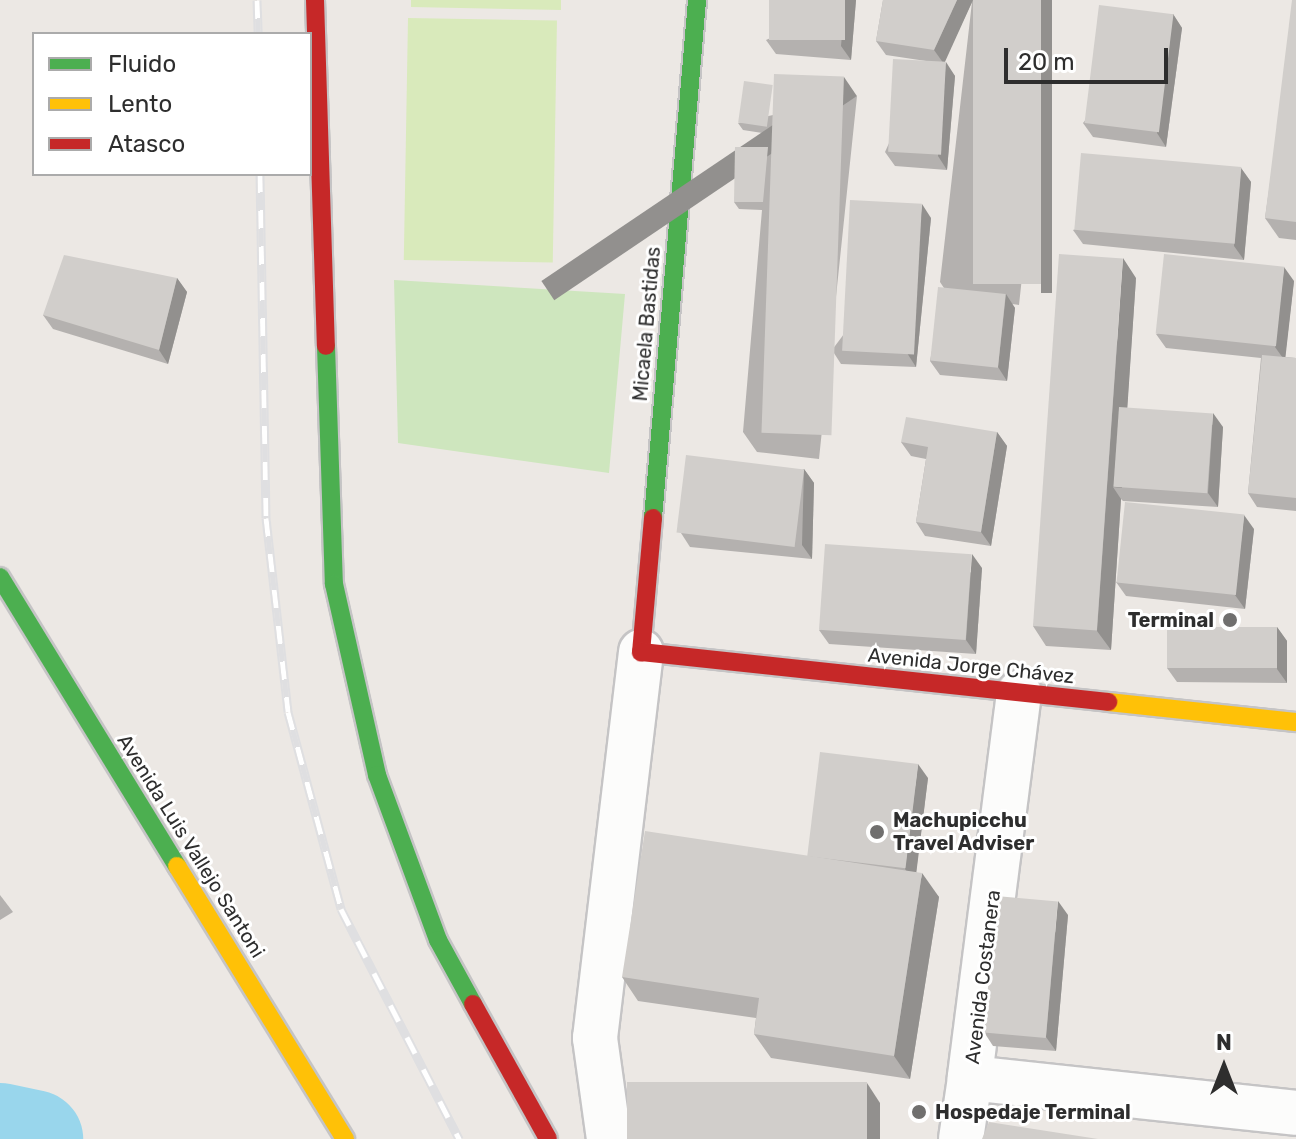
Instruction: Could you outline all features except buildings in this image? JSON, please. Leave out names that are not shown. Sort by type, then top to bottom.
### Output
[{"type":"street","points":[[315,0],[334,584],[377,775],[438,940],[548,1139]]},
{"type":"street","name":"Micaela Bastidas","points":[[641,652],[697,0]]},
{"type":"street","name":"Avenida Luis Vallejo Santoni","points":[[0,577],[345,1139]]},
{"type":"street","points":[[609,1139],[595,1038],[641,652]]},
{"type":"street","name":"Avenida Jorge Chávez","points":[[641,652],[1296,722]]},
{"type":"street","name":"Avenida Costanera","points":[[1019,693],[970,1078],[1296,1113]]},
{"type":"street","points":[[961,1139],[970,1078]]},
{"type":"green space","points":[[411,0],[561,0],[561,10],[411,7]]},
{"type":"green space","points":[[408,18],[557,21],[553,263],[404,260]]},
{"type":"green space","points":[[394,280],[625,294],[609,473],[398,443]]},
{"type":"waterway","points":[[0,1132],[34,1139]]},
{"type":"railway","points":[[257,0],[258,32]]},
{"type":"railway","points":[[260,176],[266,518],[288,712],[341,909],[459,1139]]},
{"type":"traffic: fast","points":[[653,518],[697,0]]},
{"type":"traffic: fast","points":[[326,346],[334,584],[377,775],[438,940],[473,1004]]},
{"type":"traffic: fast","points":[[0,577],[177,866]]},
{"type":"traffic: slow","points":[[1108,702],[1296,722]]},
{"type":"traffic: slow","points":[[177,866],[345,1139]]},
{"type":"traffic: jam","points":[[315,0],[326,346]]},
{"type":"traffic: jam","points":[[653,518],[641,652],[1108,702]]},
{"type":"traffic: jam","points":[[473,1004],[548,1139]]},
{"type":"place","name":"Terminal","points":[[1230,620]]},
{"type":"place","name":"Machupicchu Travel Adviser","points":[[877,832]]},
{"type":"place","name":"Hospedaje Terminal","points":[[919,1112]]}]
